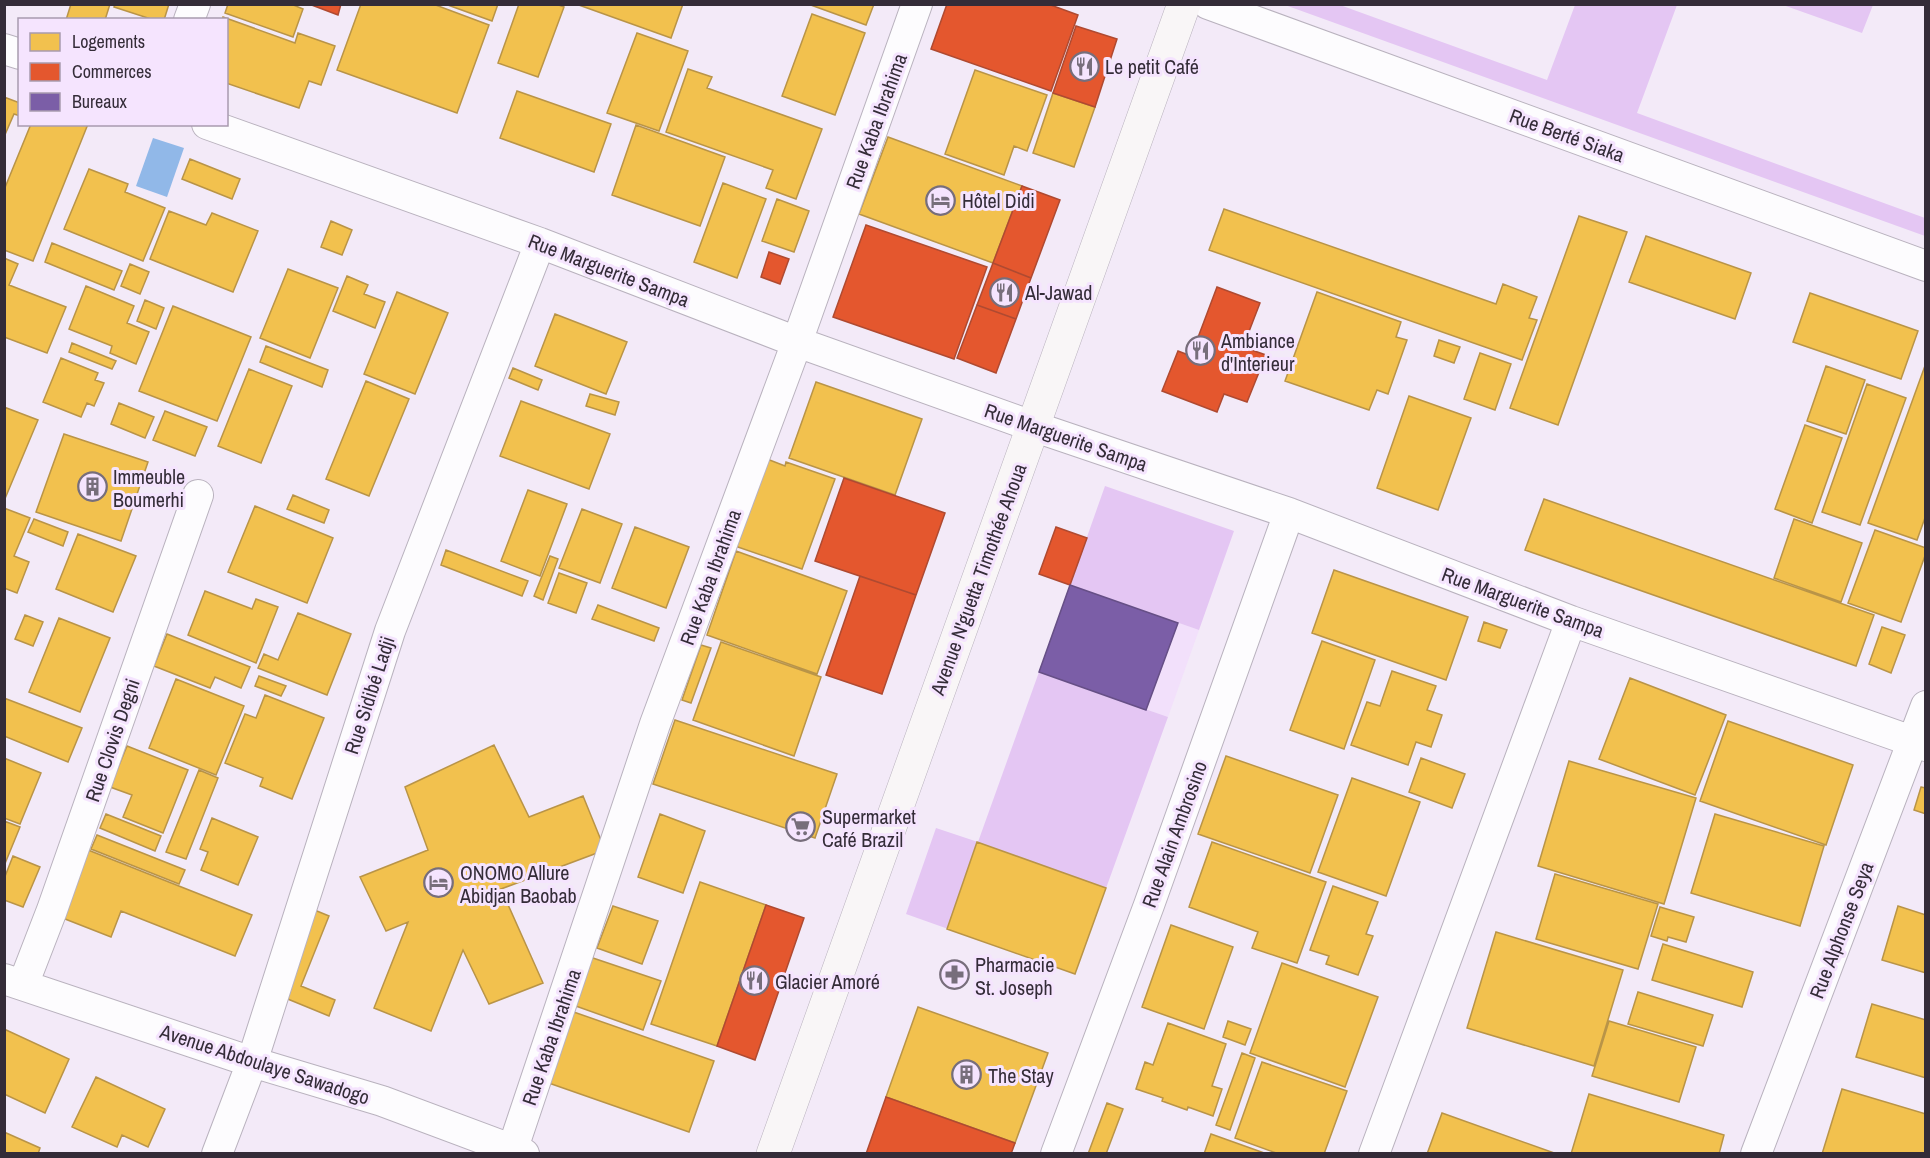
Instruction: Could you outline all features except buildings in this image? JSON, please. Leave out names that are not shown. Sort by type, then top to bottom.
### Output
[{"type":"street","name":"Rue Kaba Ibrahima","points":[[516,1152],[656,724],[797,342],[917,4]]},
{"type":"street","name":"Avenue N'guetta Timothée Ahoua","points":[[773,1154],[1184,4]]},
{"type":"street","name":"Rue Berté Siaka","points":[[1208,4],[1926,266]]},
{"type":"street","name":"Rue Marguerite Sampa","points":[[213,126],[540,243],[797,342],[1032,426],[1289,513],[1571,621],[1919,744]]},
{"type":"street","name":"Rue Sidibé Ladji","points":[[217,1154],[252,1062],[390,631],[540,243]]},
{"type":"street","name":"Rue Clovis Degni","points":[[14,982],[52,910],[198,495]]},
{"type":"street","name":"Rue Alain Ambrosino","points":[[1056,1154],[1149,905],[1289,513]]},
{"type":"street","points":[[1374,1154],[1571,621]]},
{"type":"street","name":"Rue Alphonse Seya","points":[[1756,1154],[1919,744],[1926,706]]},
{"type":"street","name":"Avenue Abdoulaye Sawadogo","points":[[14,982],[252,1062],[382,1101],[516,1152]]},
{"type":"shaded area","points":[[1285,5],[1340,5],[1547,80],[1575,5],[1677,5],[1637,113],[1925,218],[1925,236]]},
{"type":"shaded area","points":[[1783,5],[1873,5],[1862,33]]},
{"type":"shaded area","points":[[1105,486],[1234,531],[1199,630],[1070,585]]},
{"type":"shaded area","points":[[1070,585],[1199,630],[1168,717],[1039,672]]},
{"type":"shaded area","points":[[1039,672],[1168,717],[1075,974],[906,914],[936,828],[978,842]]},
{"type":"water","points":[[153,138],[184,148],[167,197],[136,186]]},
{"type":"place","name":"Le petit Café","points":[[1084,66]]},
{"type":"place","name":"Hôtel Didi","points":[[941,200]]},
{"type":"place","name":"Al-Jawad","points":[[1004,292]]},
{"type":"place","name":"Ambiance d'Interieur","points":[[1200,351]]},
{"type":"place","name":"Immeuble Boumerhi","points":[[92,487]]},
{"type":"place","name":"Supermarket Café Brazil","points":[[801,827]]},
{"type":"place","name":"ONOMO Allure Abidjan Baobab","points":[[439,883]]},
{"type":"place","name":"Pharmacie St. Joseph","points":[[954,975]]},
{"type":"place","name":"Glacier Amoré","points":[[754,981]]},
{"type":"place","name":"The Stay","points":[[967,1075]]}]
